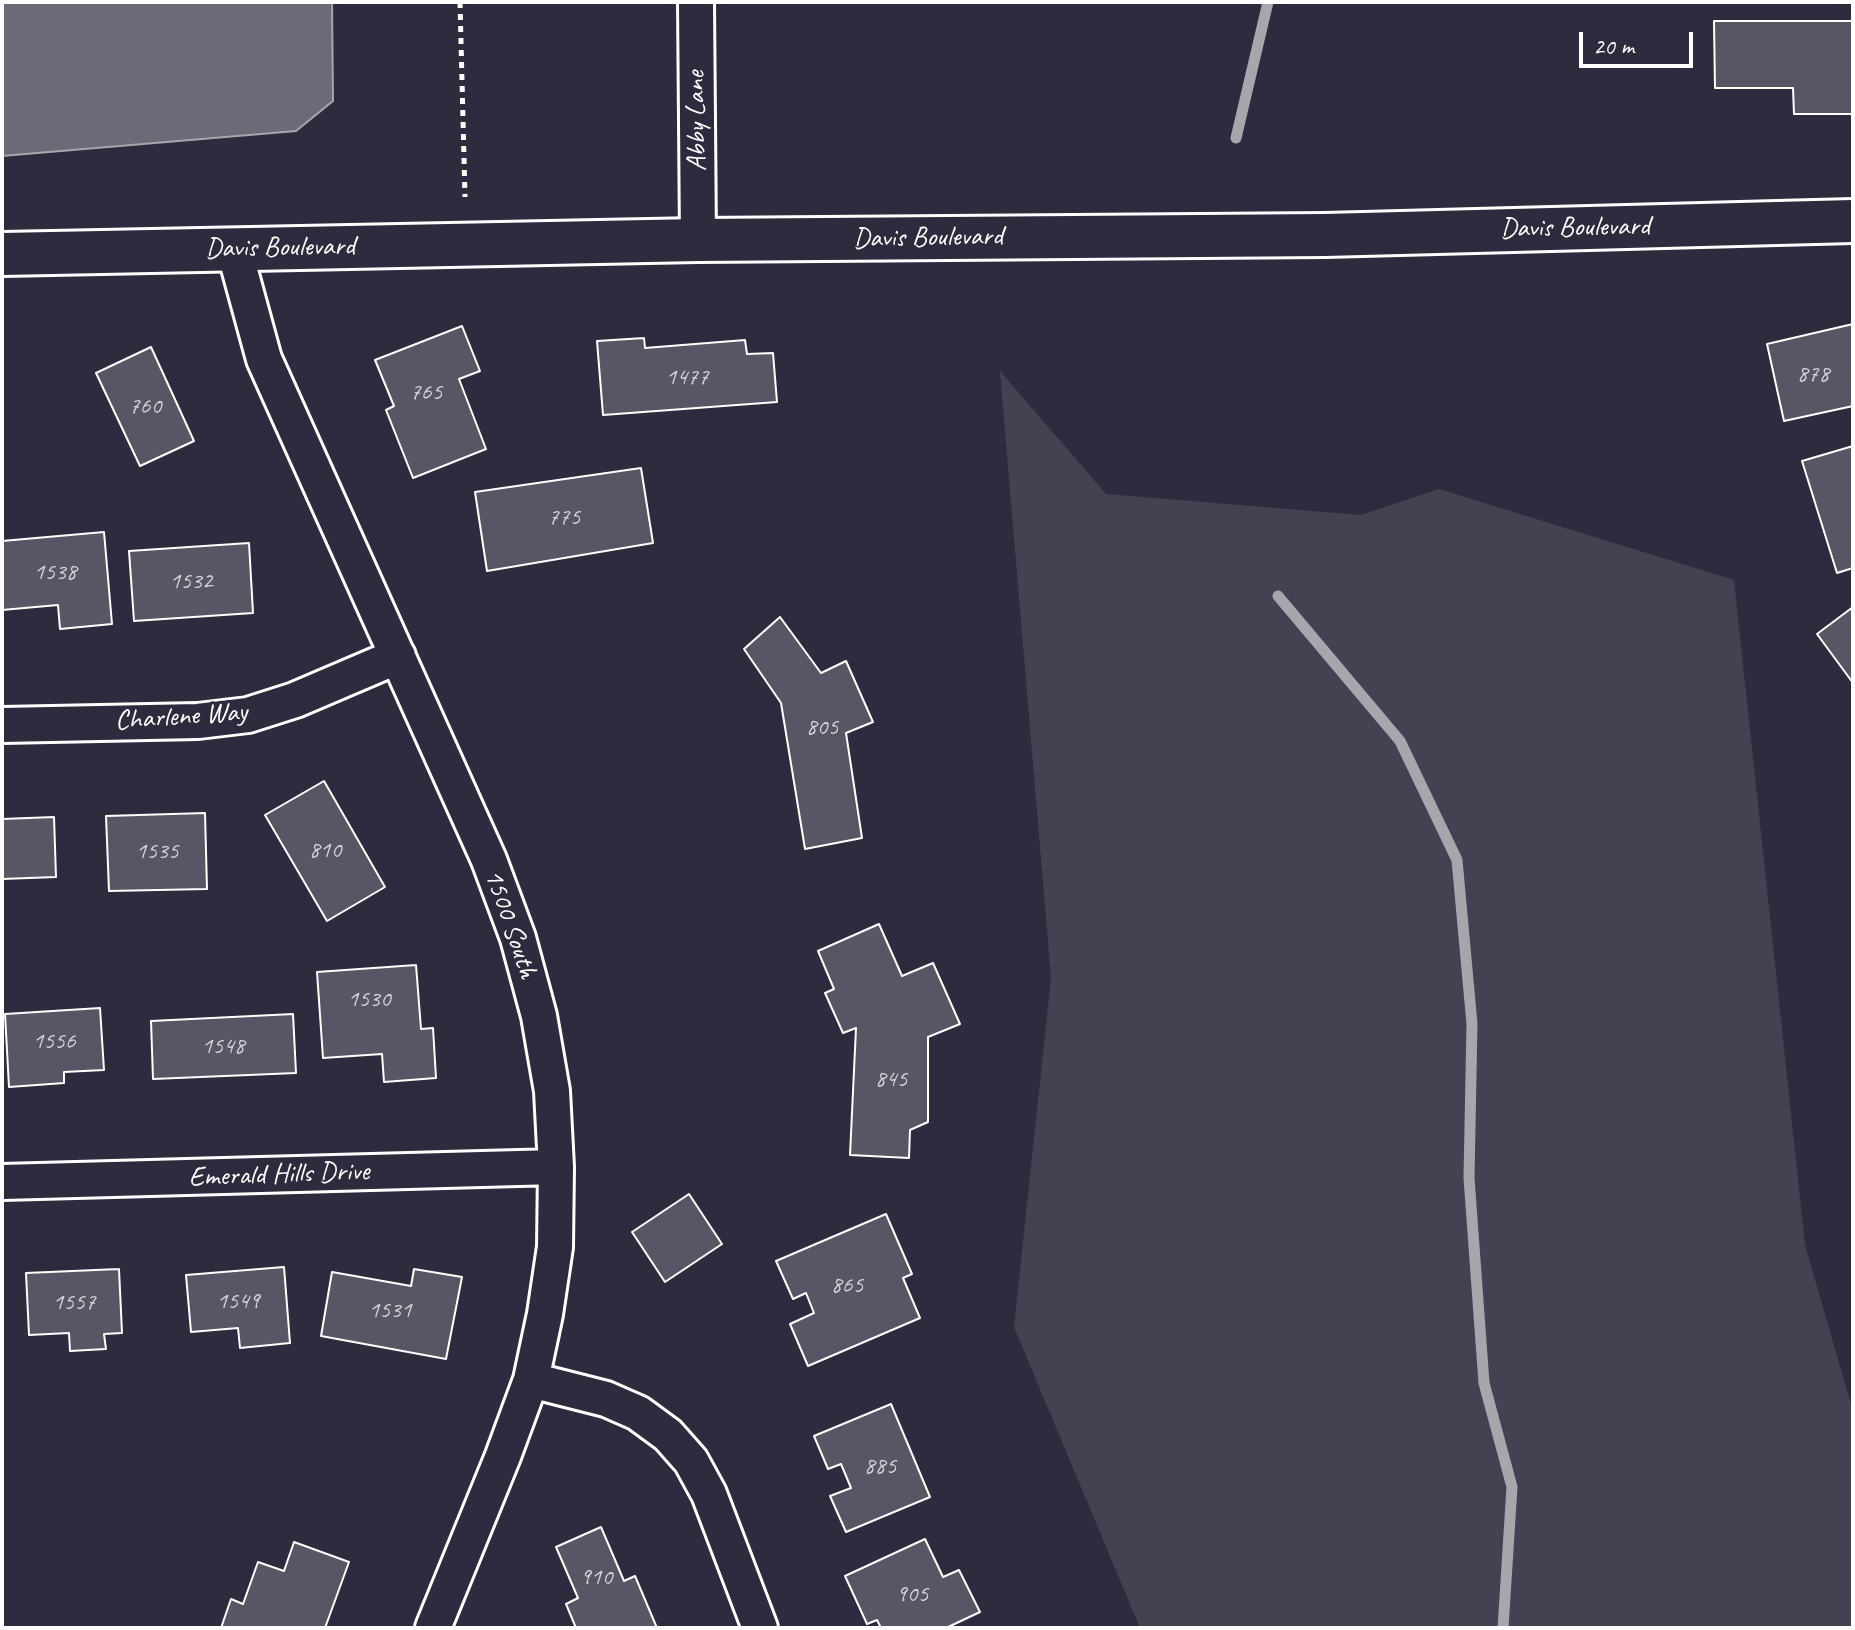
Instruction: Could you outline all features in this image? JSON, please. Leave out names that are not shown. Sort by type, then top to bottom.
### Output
[{"type":"street","name":"Abby Lane","points":[[696,2],[698,240]]},
{"type":"street","name":"Davis Boulevard","points":[[2,254],[698,240],[1325,235],[1853,221]]},
{"type":"street","name":"1500 South","points":[[234,249],[264,359],[489,860],[518,938],[539,1016],[550,1076],[556,1167],[555,1247],[545,1314],[531,1380],[433,1628]]},
{"type":"street","name":"Charlene Way","points":[[2,725],[198,721],[248,715],[295,700],[398,656]]},
{"type":"street","name":"Emerald Hills Drive","points":[[2,1182],[556,1167]]},
{"type":"street","points":[[531,1380],[606,1399],[638,1413],[668,1435],[691,1461],[709,1494],[760,1628]]},
{"type":"path","points":[[460,2],[465,197]]},
{"type":"shaded area","points":[[2,2],[332,2],[333,101],[296,131],[2,156]]},
{"type":"shaded area","points":[[1000,371],[1106,494],[1361,515],[1439,489],[1734,580],[1805,1245],[1853,1411],[1853,1628],[1140,1628],[1014,1327],[1051,978]]},
{"type":"building","points":[[1714,21],[1852,21],[1853,114],[1794,114],[1793,88],[1715,88]]},
{"type":"building","points":[[1853,324],[1853,406],[1784,421],[1767,344]]},
{"type":"building","points":[[462,326],[480,371],[459,379],[486,449],[413,478],[386,410],[394,406],[375,360]]},
{"type":"building","points":[[644,338],[645,348],[745,340],[747,354],[773,353],[777,402],[603,415],[597,341]]},
{"type":"building","points":[[151,347],[194,441],[140,466],[96,373]]},
{"type":"building","points":[[1853,446],[1853,568],[1837,573],[1802,461]]},
{"type":"building","points":[[641,468],[653,543],[487,571],[475,492]]},
{"type":"building","points":[[104,532],[112,624],[60,629],[58,605],[2,610],[2,541]]},
{"type":"building","points":[[249,543],[253,613],[134,621],[129,551]]},
{"type":"building","points":[[1853,607],[1853,683],[1817,634]]},
{"type":"building","points":[[780,617],[821,673],[846,661],[873,722],[846,733],[862,838],[805,849],[781,703],[744,649]]},
{"type":"building","points":[[324,781],[385,887],[327,921],[265,815]]},
{"type":"building","points":[[205,813],[207,889],[109,891],[106,816]]},
{"type":"building","points":[[54,817],[56,877],[2,879],[2,819]]},
{"type":"building","points":[[879,924],[902,976],[933,963],[960,1024],[928,1037],[928,1122],[910,1130],[909,1158],[850,1155],[856,1028],[843,1033],[825,993],[834,989],[818,951]]},
{"type":"building","points":[[416,965],[421,1029],[433,1028],[436,1078],[384,1082],[382,1054],[323,1058],[317,972]]},
{"type":"building","points":[[100,1008],[104,1070],[64,1072],[64,1083],[9,1087],[5,1014]]},
{"type":"building","points":[[293,1014],[296,1073],[153,1079],[151,1021]]},
{"type":"building","points":[[689,1194],[722,1244],[665,1282],[632,1232]]},
{"type":"building","points":[[886,1214],[912,1274],[903,1278],[920,1318],[808,1366],[790,1324],[814,1313],[806,1293],[793,1299],[776,1261]]},
{"type":"building","points":[[284,1267],[290,1343],[240,1348],[238,1328],[191,1332],[186,1275]]},
{"type":"building","points":[[119,1269],[122,1333],[104,1334],[106,1349],[70,1351],[69,1333],[29,1335],[26,1273]]},
{"type":"building","points":[[414,1269],[462,1277],[446,1359],[321,1336],[332,1272],[411,1286]]},
{"type":"building","points":[[891,1404],[930,1497],[846,1532],[830,1496],[851,1488],[841,1464],[828,1469],[814,1436]]},
{"type":"building","points":[[601,1527],[624,1581],[635,1576],[657,1628],[576,1628],[566,1604],[578,1598],[556,1547]]},
{"type":"building","points":[[925,1539],[943,1577],[959,1570],[980,1612],[946,1628],[881,1628],[877,1620],[867,1624],[845,1576]]},
{"type":"building","points":[[294,1542],[349,1562],[325,1628],[221,1628],[231,1599],[243,1604],[258,1562],[284,1571]]},
{"type":"waterway","points":[[1236,138],[1268,2]]},
{"type":"waterway","points":[[1278,596],[1400,741],[1457,860],[1472,1024],[1469,1178],[1484,1383],[1512,1487],[1503,1628]]}]
